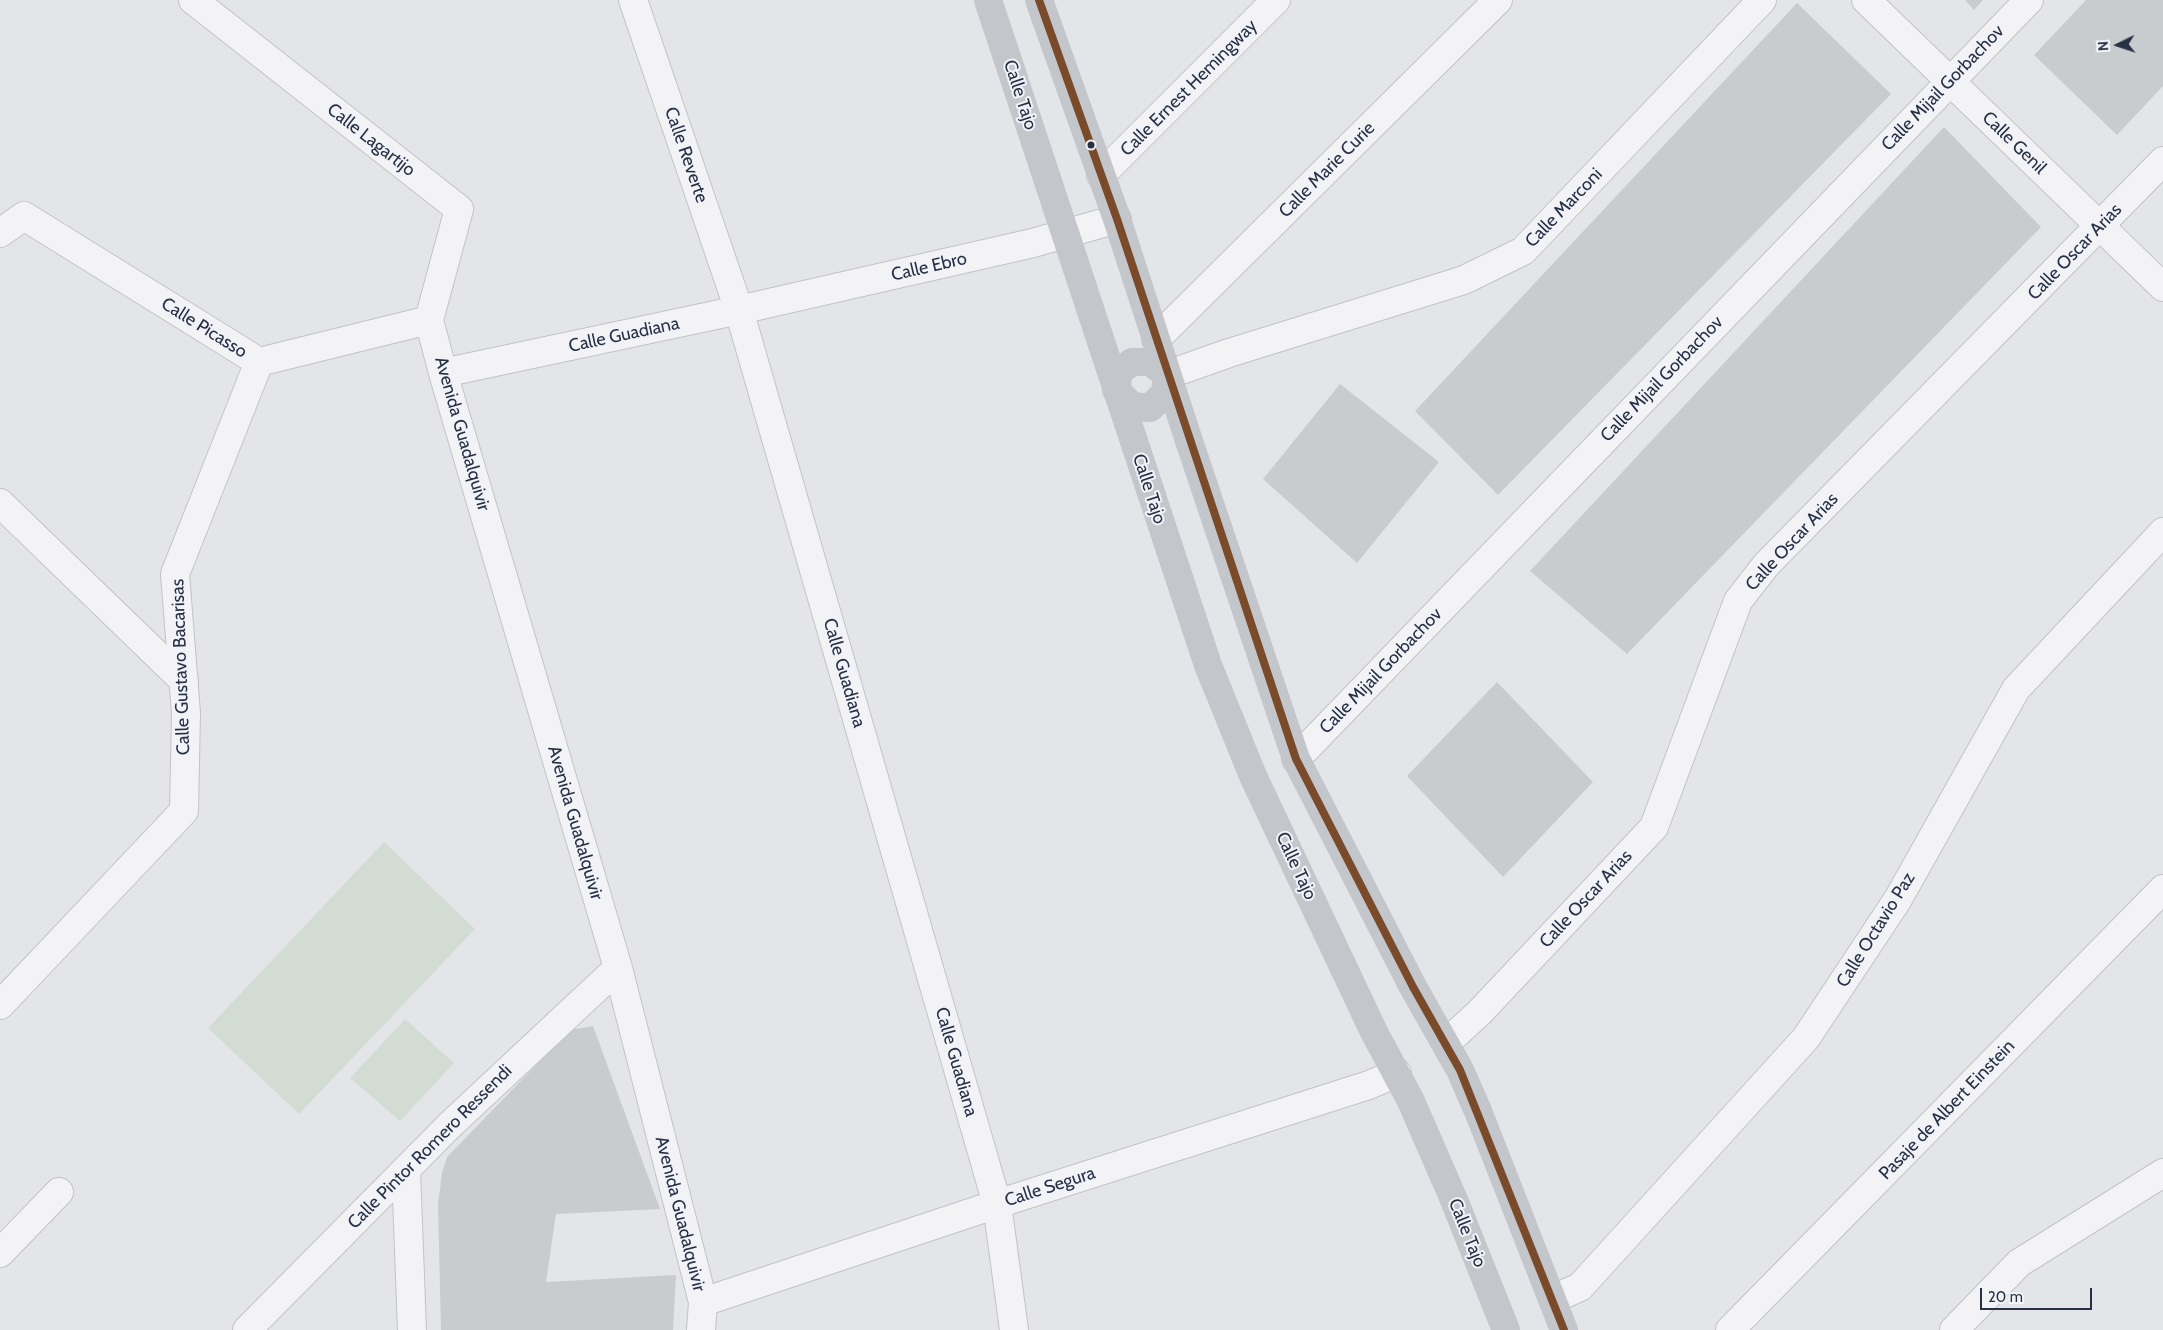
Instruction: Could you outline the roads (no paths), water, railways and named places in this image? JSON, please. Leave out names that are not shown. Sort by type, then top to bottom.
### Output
[{"type":"street","name":"Calle Lagartijo","points":[[192,0],[459,208],[429,320]]},
{"type":"street","name":"Calle Reverte","points":[[633,0],[739,310]]},
{"type":"street","name":"Calle Tajo","points":[[988,0],[1208,665],[1253,776],[1374,1032],[1397,1073],[1454,1200],[1506,1330]]},
{"type":"street","name":"Calle Ernest Hemingway","points":[[1101,175],[1276,0]]},
{"type":"street","name":"Calle Marie Curie","points":[[1156,339],[1498,0]]},
{"type":"street","name":"Calle Marconi","points":[[1167,375],[1229,353],[1464,280],[1523,251],[1762,0]]},
{"type":"street","name":"Calle Genil","points":[[1866,0],[2163,287]]},
{"type":"street","name":"Calle Mijail Gorbachov","points":[[1296,759],[2029,0]]},
{"type":"street","points":[[1045,3],[1296,759],[1413,987],[1446,1043],[1478,1111],[1564,1330]]},
{"type":"street","name":"Calle Oscar Arias","points":[[1446,1043],[1479,1013],[1654,827],[1738,601],[1766,565],[2163,161]]},
{"type":"street","name":"Calle Picasso","points":[[0,233],[24,216],[259,362],[429,320]]},
{"type":"street","name":"Calle Ebro","points":[[739,310],[1024,246],[1117,219]]},
{"type":"street","name":"Calle Guadiana","points":[[443,373],[739,310],[997,1204],[1014,1330]]},
{"type":"street","name":"Avenida Guadalquivir","points":[[429,320],[618,968],[703,1302],[701,1330]]},
{"type":"street","name":"Calle Gustavo Bacarisas","points":[[0,1005],[184,811],[186,713],[176,574],[259,362]]},
{"type":"street","points":[[1132,362],[1150,362],[1167,375],[1165,393],[1150,408],[1132,406],[1116,390],[1119,372],[1132,362]]},
{"type":"street","points":[[0,503],[184,681]]},
{"type":"street","name":"Calle Octavio Paz","points":[[1553,1299],[1580,1287],[1806,1038],[1898,899],[2016,689],[2163,532]]},
{"type":"street","name":"Pasaje de Albert Einstein","points":[[1730,1330],[2163,889]]},
{"type":"street","name":"Calle Pintor Romero Ressendi","points":[[247,1330],[450,1125],[618,968]]},
{"type":"street","name":"Calle Segura","points":[[703,1302],[997,1204],[1369,1085],[1397,1073]]},
{"type":"street","points":[[406,1170],[412,1330]]},
{"type":"street","points":[[1954,1330],[2019,1263],[2163,1173]]},
{"type":"street","points":[[0,1253],[59,1192]]}]
